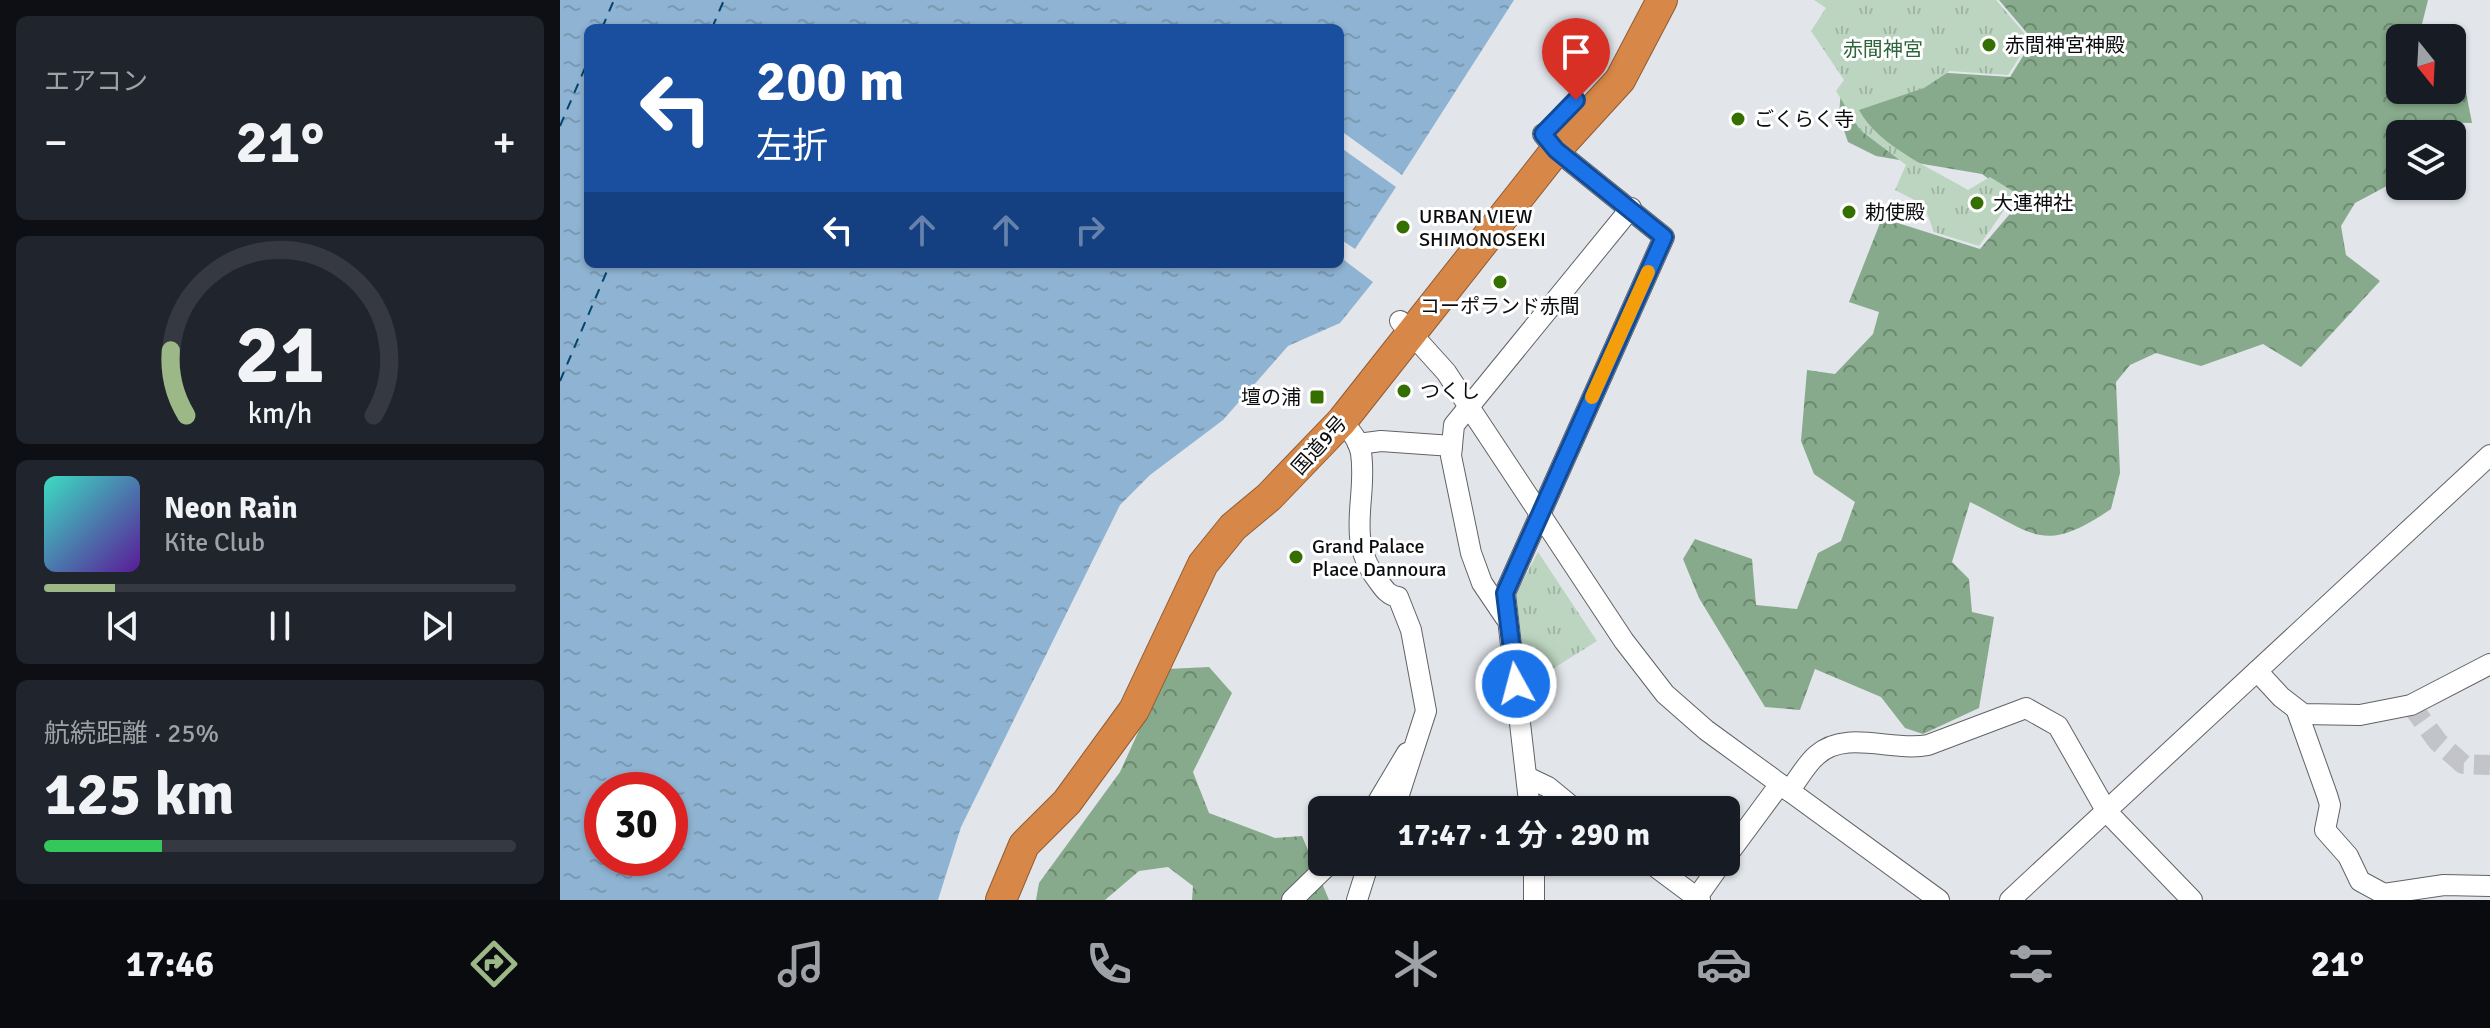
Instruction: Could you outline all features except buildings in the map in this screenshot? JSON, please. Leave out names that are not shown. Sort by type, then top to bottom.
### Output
[{"type":"highway","name":"国道9号","points":[[982,900],[998,851],[1053,788],[1116,701],[1173,577],[1199,535],[1332,408],[1465,261],[1610,59],[1640,0]]},
{"type":"highway","name":"国道9号","points":[[1549,142],[1620,80],[1662,0]]},
{"type":"highway","name":"国道9号","points":[[1001,900],[1024,845],[1067,802],[1134,710],[1203,564],[1233,527],[1350,432],[1406,327]]},
{"type":"street","points":[[1529,796],[1505,593],[1664,237],[1549,142]]},
{"type":"street","points":[[1508,622],[1477,572],[1451,459],[1454,425],[1631,208]]},
{"type":"street","points":[[1406,327],[1446,372],[1655,683],[1682,712],[1939,900]]},
{"type":"street","points":[[1350,432],[1381,441],[1452,446]]},
{"type":"street","points":[[1350,432],[1361,458],[1358,529],[1361,548],[1376,579],[1391,596],[1398,597],[1409,623],[1426,703],[1414,756],[1399,796]]},
{"type":"street","points":[[2010,900],[2490,455]]},
{"type":"street","points":[[2297,711],[2347,716],[2393,711],[2411,705],[2490,664]]},
{"type":"street","points":[[2257,671],[2297,711],[2330,805],[2325,830],[2348,856],[2360,881],[2384,894],[2444,885],[2490,886]]},
{"type":"street","points":[[1740,841],[1784,787],[1834,743],[1911,748],[1928,745],[2026,708],[2058,726],[2107,812],[2192,900]]},
{"type":"street","points":[[1381,796],[1405,752],[1414,756]]},
{"type":"street","points":[[1527,777],[1559,796]]},
{"type":"street","points":[[1292,900],[1317,876]]},
{"type":"street","points":[[1357,900],[1365,876]]},
{"type":"street","points":[[1534,876],[1534,900]]},
{"type":"street","points":[[1667,876],[1697,899],[1713,876]]},
{"type":"green space","name":"赤間神宮","points":[[1814,0],[1996,0],[2030,40],[2008,75],[1950,71],[1924,88],[1859,110],[1893,146],[1968,190],[1990,177],[2016,193],[1979,246],[1934,232],[1924,205],[1895,190],[1906,165],[1860,130],[1836,91],[1844,80],[1811,31],[1826,8]]},
{"type":"green space","points":[[1999,0],[2428,0],[2422,24],[2386,24],[2386,104],[2466,104],[2466,92],[2472,123],[2466,123],[2466,120],[2386,120],[2386,186],[2355,203],[2341,226],[2346,255],[2380,281],[2301,367],[2263,344],[2201,366],[2156,353],[2130,365],[2116,382],[2120,473],[2111,509],[2069,532],[2053,536],[2025,530],[1970,502],[1952,562],[1969,579],[1972,612],[1994,617],[1979,708],[1923,734],[1905,728],[1881,697],[1815,669],[1800,710],[1765,707],[1699,598],[1683,559],[1695,539],[1752,559],[1756,605],[1797,609],[1818,553],[1841,541],[1855,502],[1814,474],[1801,441],[1807,370],[1835,374],[1873,334],[1879,312],[1849,302],[1882,218],[1980,249],[2020,202],[1982,174],[1876,156],[1848,142],[1839,116],[1841,89],[1902,70],[2010,77],[2033,40]]},
{"type":"green space","points":[[1538,552],[1597,641],[1527,685],[1516,594]]},
{"type":"green space","points":[[1209,667],[1232,693],[1193,772],[1209,813],[1275,838],[1302,836],[1308,850],[1308,876],[1319,876],[1329,900],[1192,900],[1193,886],[1168,867],[1139,871],[1105,900],[1036,900],[1039,883],[1120,772],[1167,669]]},
{"type":"water","points":[[560,0],[1514,0],[1402,175],[1344,133],[1344,24],[584,24],[584,268],[1344,268],[1344,260],[1373,282],[1340,323],[1288,346],[1223,420],[1150,475],[1120,505],[961,827],[938,900],[560,900]]},
{"type":"water","points":[[1344,150],[1396,187],[1355,249],[1344,242]]},
{"type":"ferry route","points":[[604,24],[614,0]]},
{"type":"ferry route","points":[[714,24],[724,0]]},
{"type":"ferry route","points":[[560,126],[584,70]]},
{"type":"ferry route","points":[[560,381],[608,268]]},
{"type":"tunnel","points":[[2411,705],[2438,742],[2463,764],[2490,765]]},
{"type":"slow traffic","points":[[1592,397],[1648,272]]},
{"type":"place","name":"赤間神宮神殿","points":[[1989,45]]},
{"type":"place","name":"ごくらく寺","points":[[1738,119]]},
{"type":"place","name":"大連神社","points":[[1977,203]]},
{"type":"place","name":"勅使殿","points":[[1849,212]]},
{"type":"place","name":"URBAN VIEW SHIMONOSEKI","points":[[1403,227]]},
{"type":"place","name":"コーポランド赤間","points":[[1500,282]]},
{"type":"place","name":"つくし","points":[[1404,391]]},
{"type":"place","name":"壇の浦","points":[[1317,397]]},
{"type":"place","name":"Grand Palace Place Dannoura","points":[[1296,557]]},
{"type":"route","points":[[1516,684],[1505,593],[1664,237],[1556,150],[1543,134],[1576,100]]}]
